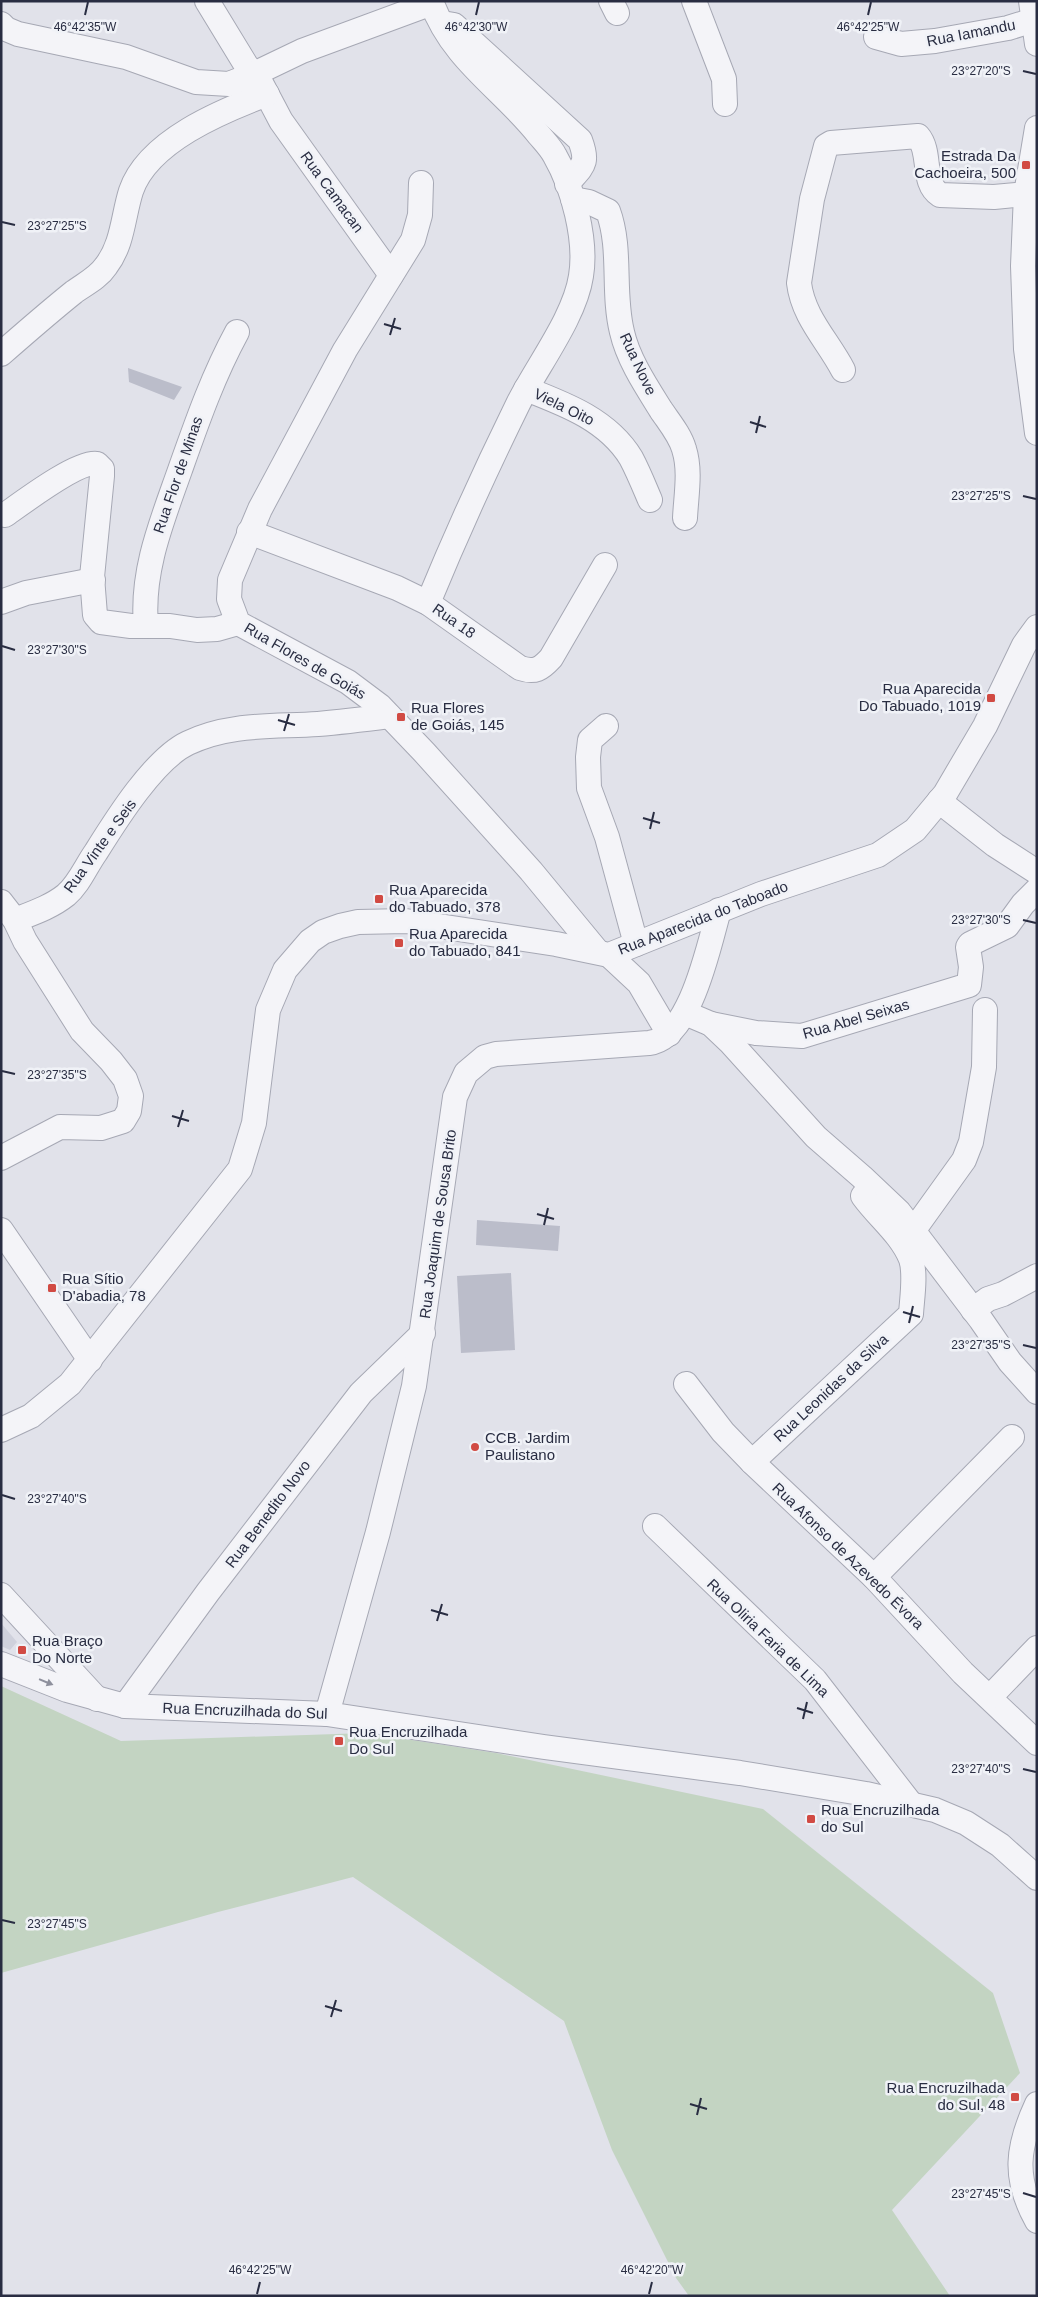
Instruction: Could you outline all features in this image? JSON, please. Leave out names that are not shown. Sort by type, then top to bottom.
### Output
[{"type":"street","name":"Rua Camacan","points":[[207,1],[246,66],[254,74],[270,101],[391,275]]},
{"type":"street","points":[[694,1],[724,79],[725,104]]},
{"type":"street","points":[[1,24],[6,29],[18,34],[126,57],[196,82],[229,84],[302,50],[432,2],[442,26],[463,58],[508,100],[555,155],[570,191],[581,239],[582,274],[578,292],[526,389],[474,495],[428,603]]},
{"type":"street","points":[[1034,13],[1037,44]]},
{"type":"street","name":"Rua Iamandu","points":[[876,37],[901,44],[935,42],[1008,28],[1034,13]]},
{"type":"street","points":[[1,354],[107,266],[122,233],[132,190],[145,167],[165,146],[227,108],[270,101]]},
{"type":"street","points":[[1037,128],[1031,181],[1030,282],[1026,349],[1037,434]]},
{"type":"street","points":[[843,370],[808,313],[801,296],[799,283],[812,199],[826,146],[831,143],[918,136],[925,148],[931,186],[940,195],[994,197],[1031,181]]},
{"type":"street","name":"Rua Flores de Goiás","points":[[422,184],[420,215],[413,240],[345,350],[248,532],[230,580],[229,599],[238,623],[305,657],[354,686],[390,716],[603,953],[640,983],[669,1034]]},
{"type":"street","name":"Rua Nove","points":[[570,191],[608,211],[613,225],[617,309],[622,334],[642,381],[684,449],[688,473],[685,518]]},
{"type":"street","name":"Rua Flor de Minas","points":[[146,626],[145,592],[161,524],[207,393],[237,332]]},
{"type":"street","name":"Viela Oito","points":[[526,389],[574,409],[604,427],[620,443],[630,458],[650,500]]},
{"type":"street","points":[[6,516],[64,476],[84,465],[98,464],[102,469],[102,476],[93,580],[94,614],[101,622],[131,626],[170,626],[208,630],[238,623]]},
{"type":"street","name":"Rua 18","points":[[248,532],[397,588],[428,603],[520,668],[536,671],[543,668],[551,658],[605,565]]},
{"type":"street","points":[[1,602],[26,593],[93,580]]},
{"type":"street","points":[[1037,622],[1037,628]]},
{"type":"street","name":"Rua Aparecida do Taboado","points":[[1,1430],[31,1416],[58,1395],[90,1360],[240,1168],[254,1123],[268,1010],[285,970],[310,941],[323,932],[358,922],[406,921],[603,953],[636,944],[720,910],[878,855],[915,830],[939,802],[985,726],[1024,645],[1037,628]]},
{"type":"street","name":"Rua Vinte e Seis","points":[[8,911],[47,908],[66,895],[76,884],[96,851],[153,770],[171,753],[201,738],[236,728],[319,724],[390,716]]},
{"type":"street","points":[[606,726],[590,740],[588,757],[589,788],[607,837],[636,944]]},
{"type":"street","points":[[939,802],[995,845],[1037,872]]},
{"type":"street","name":"Rua Abel Seixas","points":[[711,1024],[756,1033],[802,1036],[969,985],[971,971],[968,947],[970,944],[1007,926],[1023,904],[1037,890]]},
{"type":"street","points":[[669,1034],[685,1013],[720,910]]},
{"type":"street","points":[[1,1158],[60,1127],[101,1128],[123,1121],[129,1112],[131,1096],[125,1079],[111,1061],[82,1031],[25,942],[8,911]]},
{"type":"street","points":[[913,1231],[964,1160],[971,1142],[984,1067],[985,1010]]},
{"type":"street","points":[[685,1013],[711,1024],[746,1058],[816,1137],[862,1177],[898,1212],[1010,1362],[1037,1392]]},
{"type":"street","name":"Rua Joaquim de Sousa Brito","points":[[327,1714],[378,1532],[414,1386],[455,1097],[466,1073],[485,1057],[496,1054],[649,1043],[669,1034]]},
{"type":"street","name":"Rua Leonidas da Silva","points":[[752,1462],[911,1314],[913,1292],[911,1260],[894,1232],[864,1197],[862,1177]]},
{"type":"street","points":[[1,1230],[90,1360]]},
{"type":"street","points":[[973,1310],[988,1299],[1003,1294],[1037,1276]]},
{"type":"street","name":"Rua Benedito Novo","points":[[125,1706],[208,1592],[361,1393],[388,1364],[423,1333]]},
{"type":"street","name":"Rua Afonso de Azevedo Évora","points":[[686,1384],[723,1432],[752,1462],[874,1577],[963,1673],[1037,1743]]},
{"type":"street","points":[[874,1577],[1012,1437]]},
{"type":"street","name":"Rua Oliria Faria de Lima","points":[[655,1526],[815,1680],[893,1777],[911,1804]]},
{"type":"street","points":[[1,1595],[98,1700]]},
{"type":"street","points":[[990,1697],[1037,1648]]},
{"type":"street","name":"Rua Encruzilhada do Sul","points":[[1,1664],[98,1700],[125,1706],[327,1714],[835,1788],[935,1810],[983,1832],[1037,1878]]},
{"type":"street","points":[[1037,2104],[1023,2138],[1019,2159],[1021,2182],[1027,2203],[1037,2221]]},
{"type":"shaded area","points":[[1,1623],[17,1642],[10,1650],[1,1646]]},
{"type":"green space","points":[[1,1686],[121,1741],[366,1733],[496,1753],[763,1809],[993,1993],[1020,2073],[892,2210],[950,2296],[689,2296],[676,2278],[612,2150],[564,2021],[353,1877],[218,1912],[1,1973]]},
{"type":"building","points":[[128,368],[182,387],[174,400],[129,382]]},
{"type":"building","points":[[477,1220],[560,1226],[558,1251],[476,1245]]},
{"type":"building","points":[[511,1273],[515,1350],[461,1353],[457,1276]]},
{"type":"place","name":"Estrada Da Cachoeira, 500","points":[[1026,165]]},
{"type":"place","name":"Rua Aparecida Do Tabuado, 1019","points":[[991,698]]},
{"type":"place","name":"Rua Flores de Goiás, 145","points":[[401,717]]},
{"type":"place","name":"Rua Aparecida do Tabuado, 378","points":[[379,899]]},
{"type":"place","name":"Rua Aparecida do Tabuado, 841","points":[[399,943]]},
{"type":"place","name":"Rua Sítio D'abadia, 78","points":[[52,1288]]},
{"type":"place","name":"CCB. Jardim Paulistano","points":[[475,1447]]},
{"type":"place","name":"Rua Braço Do Norte","points":[[22,1650]]},
{"type":"place","name":"Rua Encruzilhada Do Sul","points":[[339,1741]]},
{"type":"place","name":"Rua Encruzilhada do Sul","points":[[811,1819]]},
{"type":"place","name":"Rua Encruzilhada do Sul, 48","points":[[1015,2097]]}]
